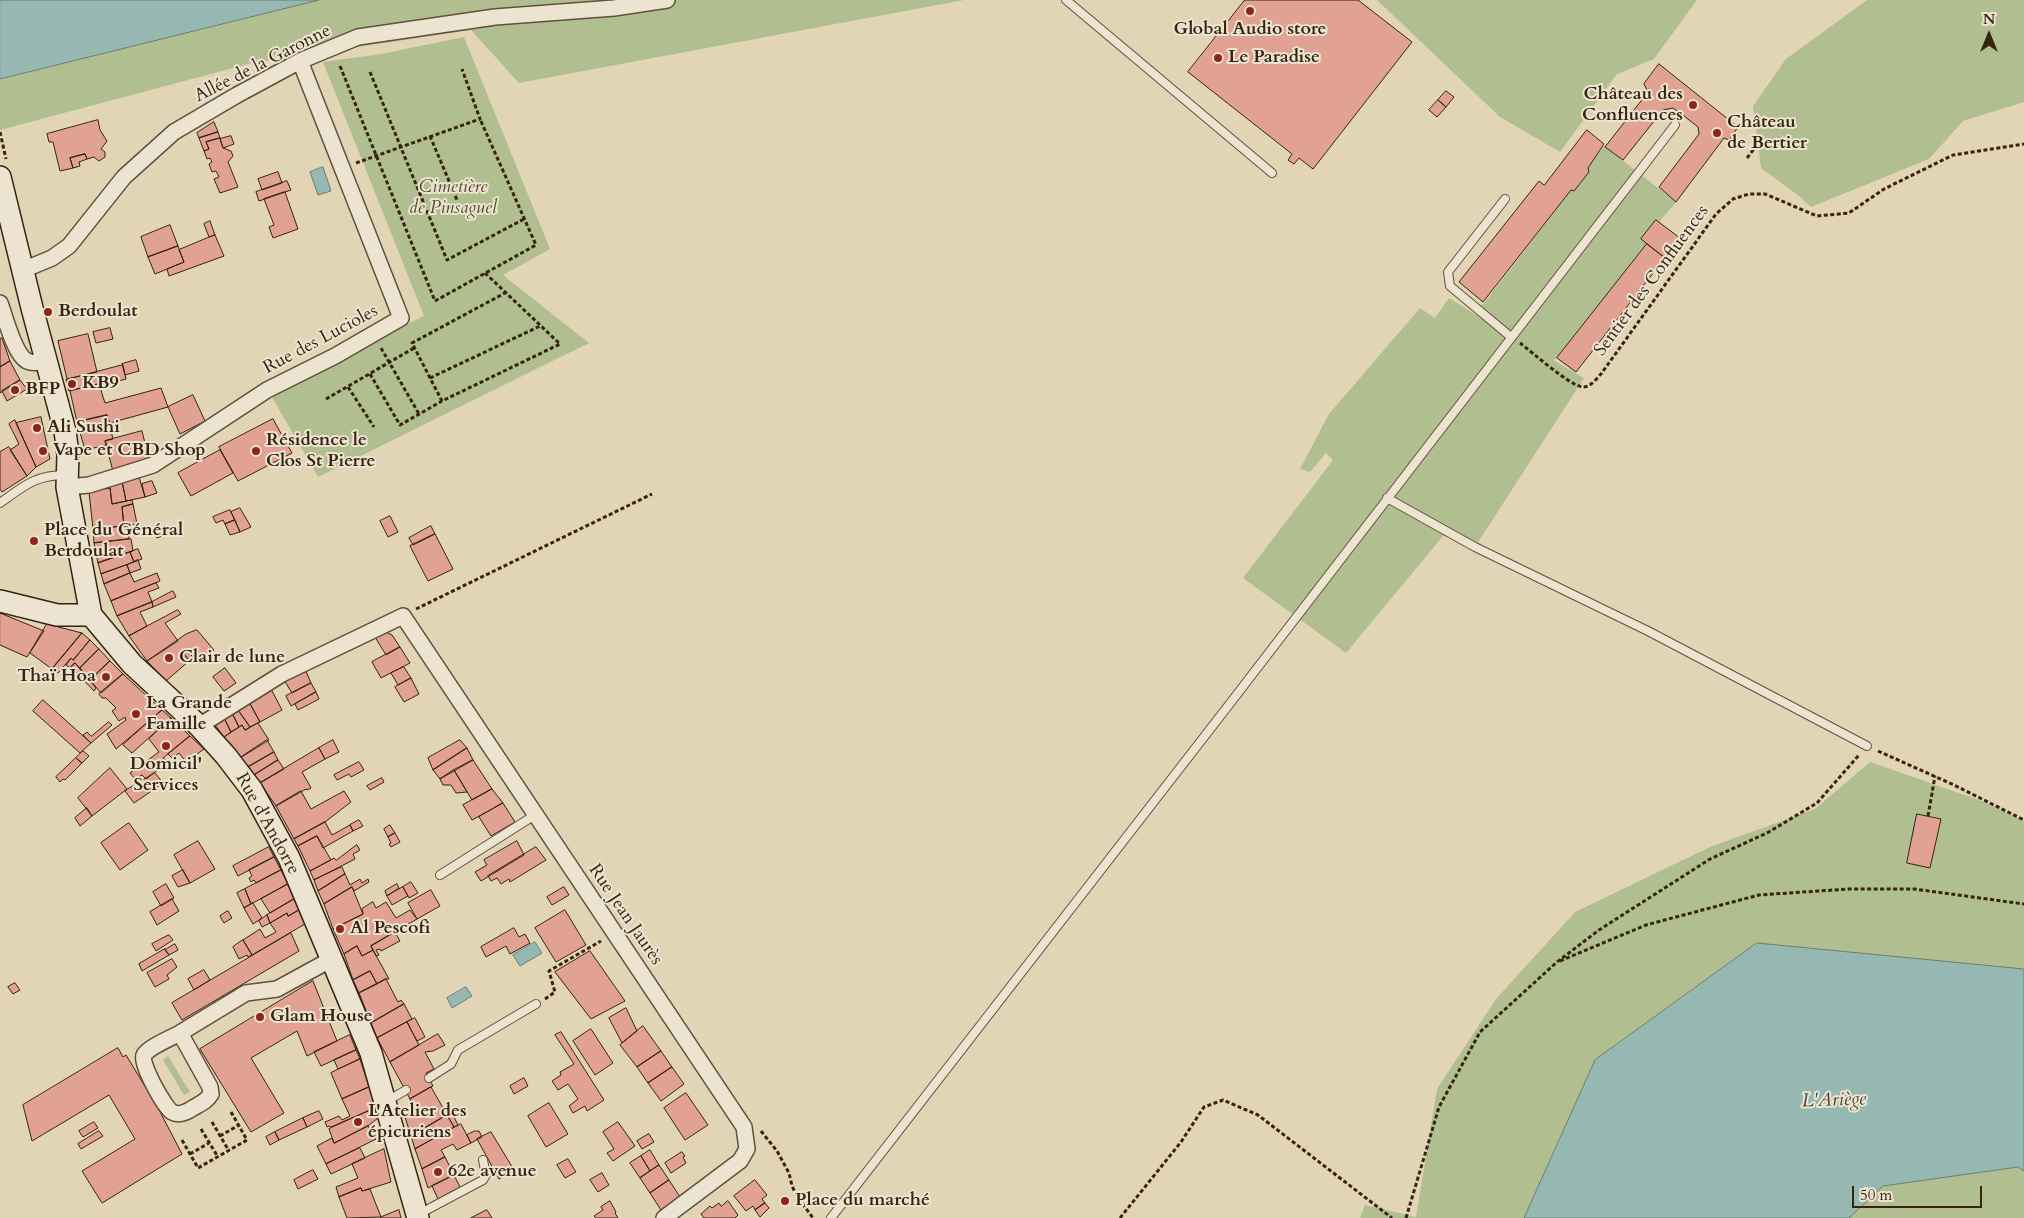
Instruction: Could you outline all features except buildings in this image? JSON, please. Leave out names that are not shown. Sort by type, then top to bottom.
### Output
[{"type":"main road","name":"Rue d'Andorre","points":[[0,177],[65,431],[68,481],[91,615],[132,664],[199,726],[226,756],[256,798],[289,858],[330,960],[371,1053],[417,1216]]},
{"type":"main road","points":[[0,601],[57,615],[91,615]]},
{"type":"street","name":"Allée de la Garonne","points":[[23,270],[52,258],[69,246],[124,177],[174,132],[300,61],[358,37],[495,17],[614,8],[667,0]]},
{"type":"street","name":"Rue des Lucioles","points":[[68,481],[89,485],[153,465],[267,390],[335,356],[401,318],[300,61]]},
{"type":"street","points":[[0,303],[20,353],[26,360],[35,363],[47,361]]},
{"type":"street","points":[[199,726],[282,674],[403,616]]},
{"type":"street","name":"Rue Jean Jaurès","points":[[403,616],[744,1127]]},
{"type":"street","points":[[180,1033],[209,1084],[211,1094],[207,1100],[187,1112],[177,1114],[168,1109],[146,1069],[142,1060],[144,1055],[150,1050],[246,993],[277,989],[330,960]]},
{"type":"street","points":[[664,1218],[740,1160],[747,1149],[744,1127]]},
{"type":"lane","points":[[1066,0],[1272,173]]},
{"type":"lane","points":[[831,1218],[1675,125]]},
{"type":"lane","points":[[1505,199],[1448,272],[1450,286],[1511,337]]},
{"type":"lane","points":[[0,503],[33,479],[55,474],[68,481]]},
{"type":"lane","points":[[1388,498],[1475,547],[1648,632],[1867,746]]},
{"type":"lane","points":[[440,875],[535,815]]},
{"type":"lane","points":[[429,1078],[451,1064],[458,1050],[536,1004]]},
{"type":"lane","points":[[385,1102],[406,1090]]},
{"type":"lane","points":[[417,1216],[483,1180],[486,1175],[483,1160]]},
{"type":"path","points":[[340,66],[436,301],[536,245],[480,118],[462,69]]},
{"type":"path","points":[[370,72],[448,260],[524,220]]},
{"type":"path","points":[[341,168],[480,118]]},
{"type":"path","points":[[0,132],[4,152]]},
{"type":"path","points":[[430,136],[457,200]]},
{"type":"path","points":[[1747,158],[1757,145],[1754,142]]},
{"type":"path","name":"Sentier des Confluences","points":[[1511,337],[1569,380],[1583,387],[1590,385],[1601,374],[1716,214],[1733,199],[1749,194],[1765,194],[1818,216],[1849,213],[1884,189],[1953,156],[2024,144]]},
{"type":"path","points":[[370,374],[400,425],[442,401],[560,344],[485,273]]},
{"type":"path","points":[[442,401],[412,343],[505,293]]},
{"type":"path","points":[[430,378],[540,326]]},
{"type":"path","points":[[380,347],[419,414]]},
{"type":"path","points":[[326,399],[414,348]]},
{"type":"path","points":[[348,386],[374,427]]},
{"type":"path","points":[[403,616],[652,494]]},
{"type":"path","points":[[1406,1218],[1439,1107],[1480,1032],[1557,962],[1599,930],[1710,859],[1767,833],[1817,803],[1867,746],[1935,776],[2024,820]]},
{"type":"path","points":[[1928,816],[1935,776]]},
{"type":"path","points":[[1557,962],[1646,925],[1759,895],[1849,889],[1914,889],[2024,904]]},
{"type":"path","points":[[536,1004],[555,992],[550,971],[615,934]]},
{"type":"path","points":[[1120,1218],[1181,1142],[1204,1107],[1223,1100],[1258,1115],[1392,1218]]},
{"type":"path","points":[[182,1140],[198,1168],[229,1151],[247,1140],[231,1112]]},
{"type":"path","points":[[212,1122],[229,1151]]},
{"type":"path","points":[[220,1136],[239,1125]]},
{"type":"path","points":[[744,1127],[762,1131],[777,1151],[789,1173],[797,1196],[813,1218]]},
{"type":"path","points":[[201,1129],[218,1157]]},
{"type":"path","points":[[190,1154],[209,1143]]},
{"type":"green space","points":[[319,0],[964,0],[519,83],[471,30],[252,63],[0,130],[0,79]]},
{"type":"green space","points":[[1377,0],[1697,0],[1654,59],[1617,74],[1560,152],[1500,117]]},
{"type":"green space","points":[[1867,0],[2024,0],[2024,102],[1963,121],[1929,159],[1811,207],[1761,168],[1753,106],[1786,59]]},
{"type":"green space","name":"Cimetière de Pinsaguel","points":[[464,37],[550,249],[503,275],[589,343],[318,477],[269,392],[424,316],[323,62],[381,54]]},
{"type":"green space","points":[[1604,146],[1676,202],[1659,222],[1656,220],[1641,239],[1647,244],[1557,358],[1553,360],[1584,378],[1475,547],[1443,536],[1346,653],[1243,578],[1333,460],[1326,453],[1310,472],[1300,469],[1329,414],[1420,308],[1435,318],[1449,298],[1507,334],[1478,308],[1485,302],[1571,190],[1574,191],[1589,172],[1588,168]]},
{"type":"green space","points":[[1870,762],[1985,802],[2024,821],[2024,969],[1757,943],[1595,1060],[1524,1218],[1360,1218],[1365,1205],[1416,1217],[1437,1089],[1496,999],[1575,912],[1710,847],[1815,809]]},
{"type":"green space","points":[[168,1056],[190,1092],[184,1095],[163,1060]]},
{"type":"green space","points":[[2019,1167],[2024,1171],[2024,1218],[1849,1218],[1883,1186]]},
{"type":"water","points":[[0,0],[319,0],[0,79]]},
{"type":"water","points":[[323,167],[331,191],[318,195],[310,172]]},
{"type":"water","points":[[535,942],[542,953],[520,966],[513,955]]},
{"type":"water","name":"L'Ariège","points":[[1757,943],[2024,969],[2024,1171],[2018,1167],[1883,1186],[1849,1218],[1524,1218],[1595,1060]]},
{"type":"water","points":[[466,987],[472,996],[452,1008],[447,998]]},
{"type":"place","name":"Global Audio store","points":[[1250,11]]},
{"type":"place","name":"Le Paradise","points":[[1218,58]]},
{"type":"place","name":"Château des Confluences","points":[[1693,105]]},
{"type":"place","name":"Château de Bertier","points":[[1717,133]]},
{"type":"place","name":"Berdoulat","points":[[48,312]]},
{"type":"place","name":"KB9","points":[[72,384]]},
{"type":"place","name":"BFP","points":[[15,390]]},
{"type":"place","name":"Ali Sushi","points":[[37,428]]},
{"type":"place","name":"Vape et CBD Shop","points":[[43,451]]},
{"type":"place","name":"Résidence le Clos St Pierre","points":[[256,451]]},
{"type":"place","name":"Place du Général Berdoulat","points":[[34,541]]},
{"type":"place","name":"Clair de lune","points":[[169,658]]},
{"type":"place","name":"Thaï Hoa","points":[[106,677]]},
{"type":"place","name":"La Grande Famille","points":[[136,714]]},
{"type":"place","name":"Domicil' Services","points":[[166,746]]},
{"type":"place","name":"Al Pescofi","points":[[340,929]]},
{"type":"place","name":"Glam House","points":[[260,1017]]},
{"type":"place","name":"L'Atelier des épicuriens","points":[[358,1122]]},
{"type":"place","name":"62e avenue","points":[[438,1172]]},
{"type":"place","name":"Place du marché","points":[[785,1201]]}]
